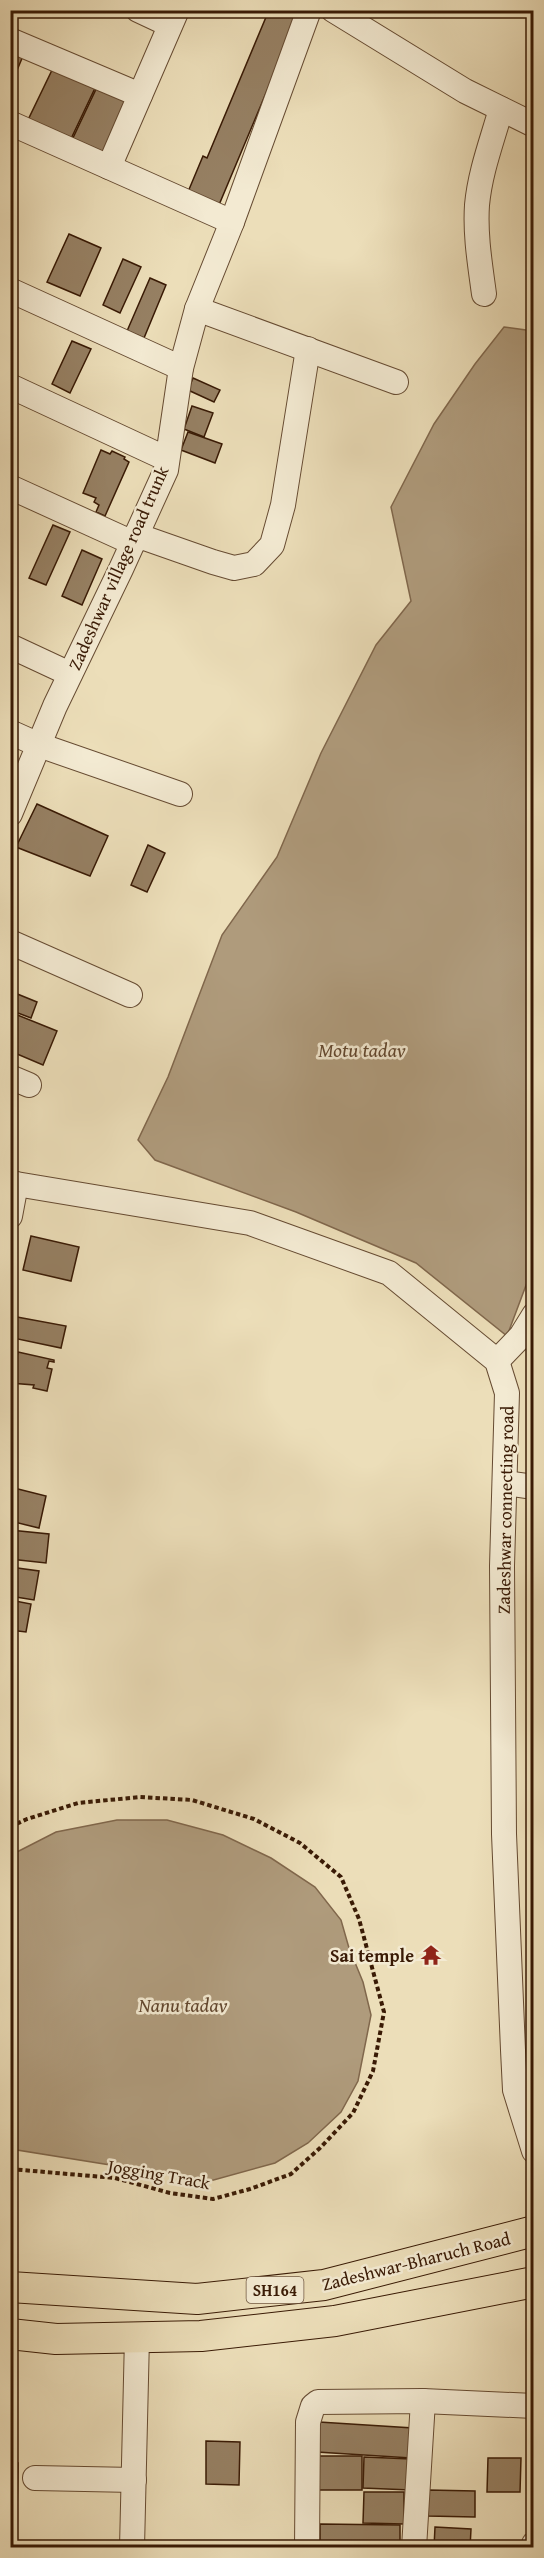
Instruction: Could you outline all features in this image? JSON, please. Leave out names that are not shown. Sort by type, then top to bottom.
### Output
[{"type":"main road","name":"Zadeshwar-Bharuch Road","points":[[10,2288],[197,2299],[324,2285],[534,2231]]},
{"type":"main road","name":"SH164","points":[[10,2334],[56,2338],[201,2336],[335,2321],[534,2282]]},
{"type":"street","points":[[109,167],[174,18],[138,10]]},
{"type":"street","name":"Zadeshwar village road trunk","points":[[10,814],[70,674],[166,470],[181,368],[197,309],[232,222],[309,10]]},
{"type":"street","points":[[333,10],[465,91],[534,125]]},
{"type":"street","points":[[10,40],[140,96]]},
{"type":"street","points":[[484,294],[477,241],[477,206],[483,171],[501,109]]},
{"type":"street","points":[[10,123],[232,222]]},
{"type":"street","points":[[10,290],[181,368]]},
{"type":"street","points":[[197,309],[396,382]]},
{"type":"street","points":[[10,487],[135,539],[234,568],[254,564],[272,545],[283,506],[308,349]]},
{"type":"street","points":[[10,386],[167,459]]},
{"type":"street","points":[[10,646],[70,674]]},
{"type":"street","points":[[10,732],[39,745],[180,794]]},
{"type":"street","points":[[10,942],[130,995]]},
{"type":"street","points":[[10,1216],[13,1184],[250,1223],[388,1273],[497,1361],[520,1336],[534,1315]]},
{"type":"street","name":"Zadeshwar connecting road","points":[[497,1361],[507,1393],[502,1566],[504,1834],[515,2090],[534,2151]]},
{"type":"street","points":[[505,1483],[534,1487]]},
{"type":"street","points":[[132,2547],[137,2337]]},
{"type":"street","points":[[307,2547],[308,2422],[313,2406],[325,2401],[423,2401],[534,2406]]},
{"type":"street","points":[[414,2547],[423,2401]]},
{"type":"street","points":[[35,2478],[134,2480]]},
{"type":"path","name":"Jogging Track","points":[[10,1827],[27,1819],[78,1803],[140,1797],[192,1800],[254,1819],[300,1843],[341,1877],[358,1919],[384,2012],[373,2071],[353,2113],[320,2148],[291,2174],[213,2199],[170,2193],[115,2178],[10,2169]]},
{"type":"water","name":"Motu tadav","points":[[504,327],[533,331],[534,1264],[507,1336],[416,1263],[296,1212],[155,1160],[138,1140],[168,1077],[222,935],[277,857],[321,753],[376,645],[411,601],[391,507],[434,424],[475,364]]},
{"type":"water","name":"Nanu tadav","points":[[117,1820],[167,1820],[223,1835],[271,1858],[315,1887],[341,1920],[349,1948],[363,1982],[371,2015],[358,2081],[341,2112],[308,2143],[275,2163],[210,2181],[11,2149],[11,1855],[56,1832]]},
{"type":"building","points":[[269,10],[301,10],[216,212],[185,199],[203,156],[207,158]]},
{"type":"building","points":[[10,51],[23,56],[10,87]]},
{"type":"building","points":[[54,66],[96,86],[69,143],[27,122]]},
{"type":"building","points":[[98,85],[131,100],[105,156],[72,140]]},
{"type":"building","points":[[69,234],[101,248],[80,296],[47,282]]},
{"type":"building","points":[[123,259],[141,267],[120,313],[103,305]]},
{"type":"building","points":[[150,278],[166,285],[144,338],[127,331]]},
{"type":"building","points":[[72,341],[91,349],[70,393],[52,384]]},
{"type":"building","points":[[193,378],[220,390],[214,402],[188,390]]},
{"type":"building","points":[[192,406],[213,413],[204,437],[184,429]]},
{"type":"building","points":[[188,432],[222,444],[215,463],[181,450]]},
{"type":"building","points":[[101,450],[110,454],[112,451],[125,457],[124,459],[129,462],[105,516],[96,512],[99,505],[94,502],[96,498],[83,493]]},
{"type":"building","points":[[53,525],[70,532],[46,585],[29,578]]},
{"type":"building","points":[[82,550],[102,559],[82,605],[62,596]]},
{"type":"building","points":[[37,804],[108,836],[90,876],[16,847]]},
{"type":"building","points":[[148,845],[165,853],[147,892],[131,885]]},
{"type":"building","points":[[10,991],[37,1002],[31,1018],[10,1010]]},
{"type":"building","points":[[10,1012],[57,1031],[43,1065],[10,1051]]},
{"type":"building","points":[[31,1236],[79,1247],[71,1281],[23,1270]]},
{"type":"building","points":[[17,1317],[66,1326],[61,1348],[13,1338]]},
{"type":"building","points":[[18,1352],[54,1360],[54,1362],[49,1361],[47,1368],[52,1369],[47,1391],[33,1388],[34,1385],[10,1383],[10,1365],[15,1366]]},
{"type":"building","points":[[10,1487],[46,1496],[39,1528],[10,1521]]},
{"type":"building","points":[[10,1530],[49,1534],[46,1563],[10,1559]]},
{"type":"building","points":[[10,1567],[39,1571],[34,1600],[10,1596]]},
{"type":"building","points":[[10,1600],[31,1604],[26,1632],[10,1630]]},
{"type":"building","points":[[10,2380],[15,2380],[11,2439],[10,2439]]},
{"type":"building","points":[[319,2422],[413,2428],[411,2458],[317,2452]]},
{"type":"building","points":[[206,2441],[240,2442],[239,2485],[206,2484]]},
{"type":"building","points":[[319,2456],[362,2456],[362,2490],[319,2490]]},
{"type":"building","points":[[364,2457],[411,2459],[410,2490],[363,2488]]},
{"type":"building","points":[[488,2458],[521,2458],[520,2492],[487,2492]]},
{"type":"building","points":[[10,2463],[18,2463],[17,2515],[10,2515]]},
{"type":"building","points":[[428,2490],[475,2491],[475,2517],[428,2516]]},
{"type":"building","points":[[364,2492],[404,2492],[404,2524],[363,2523]]},
{"type":"building","points":[[320,2524],[400,2525],[400,2548],[320,2548]]},
{"type":"building","points":[[435,2527],[471,2529],[470,2548],[434,2548]]},
{"type":"place","name":"Sai temple","points":[[431,1955]]}]
